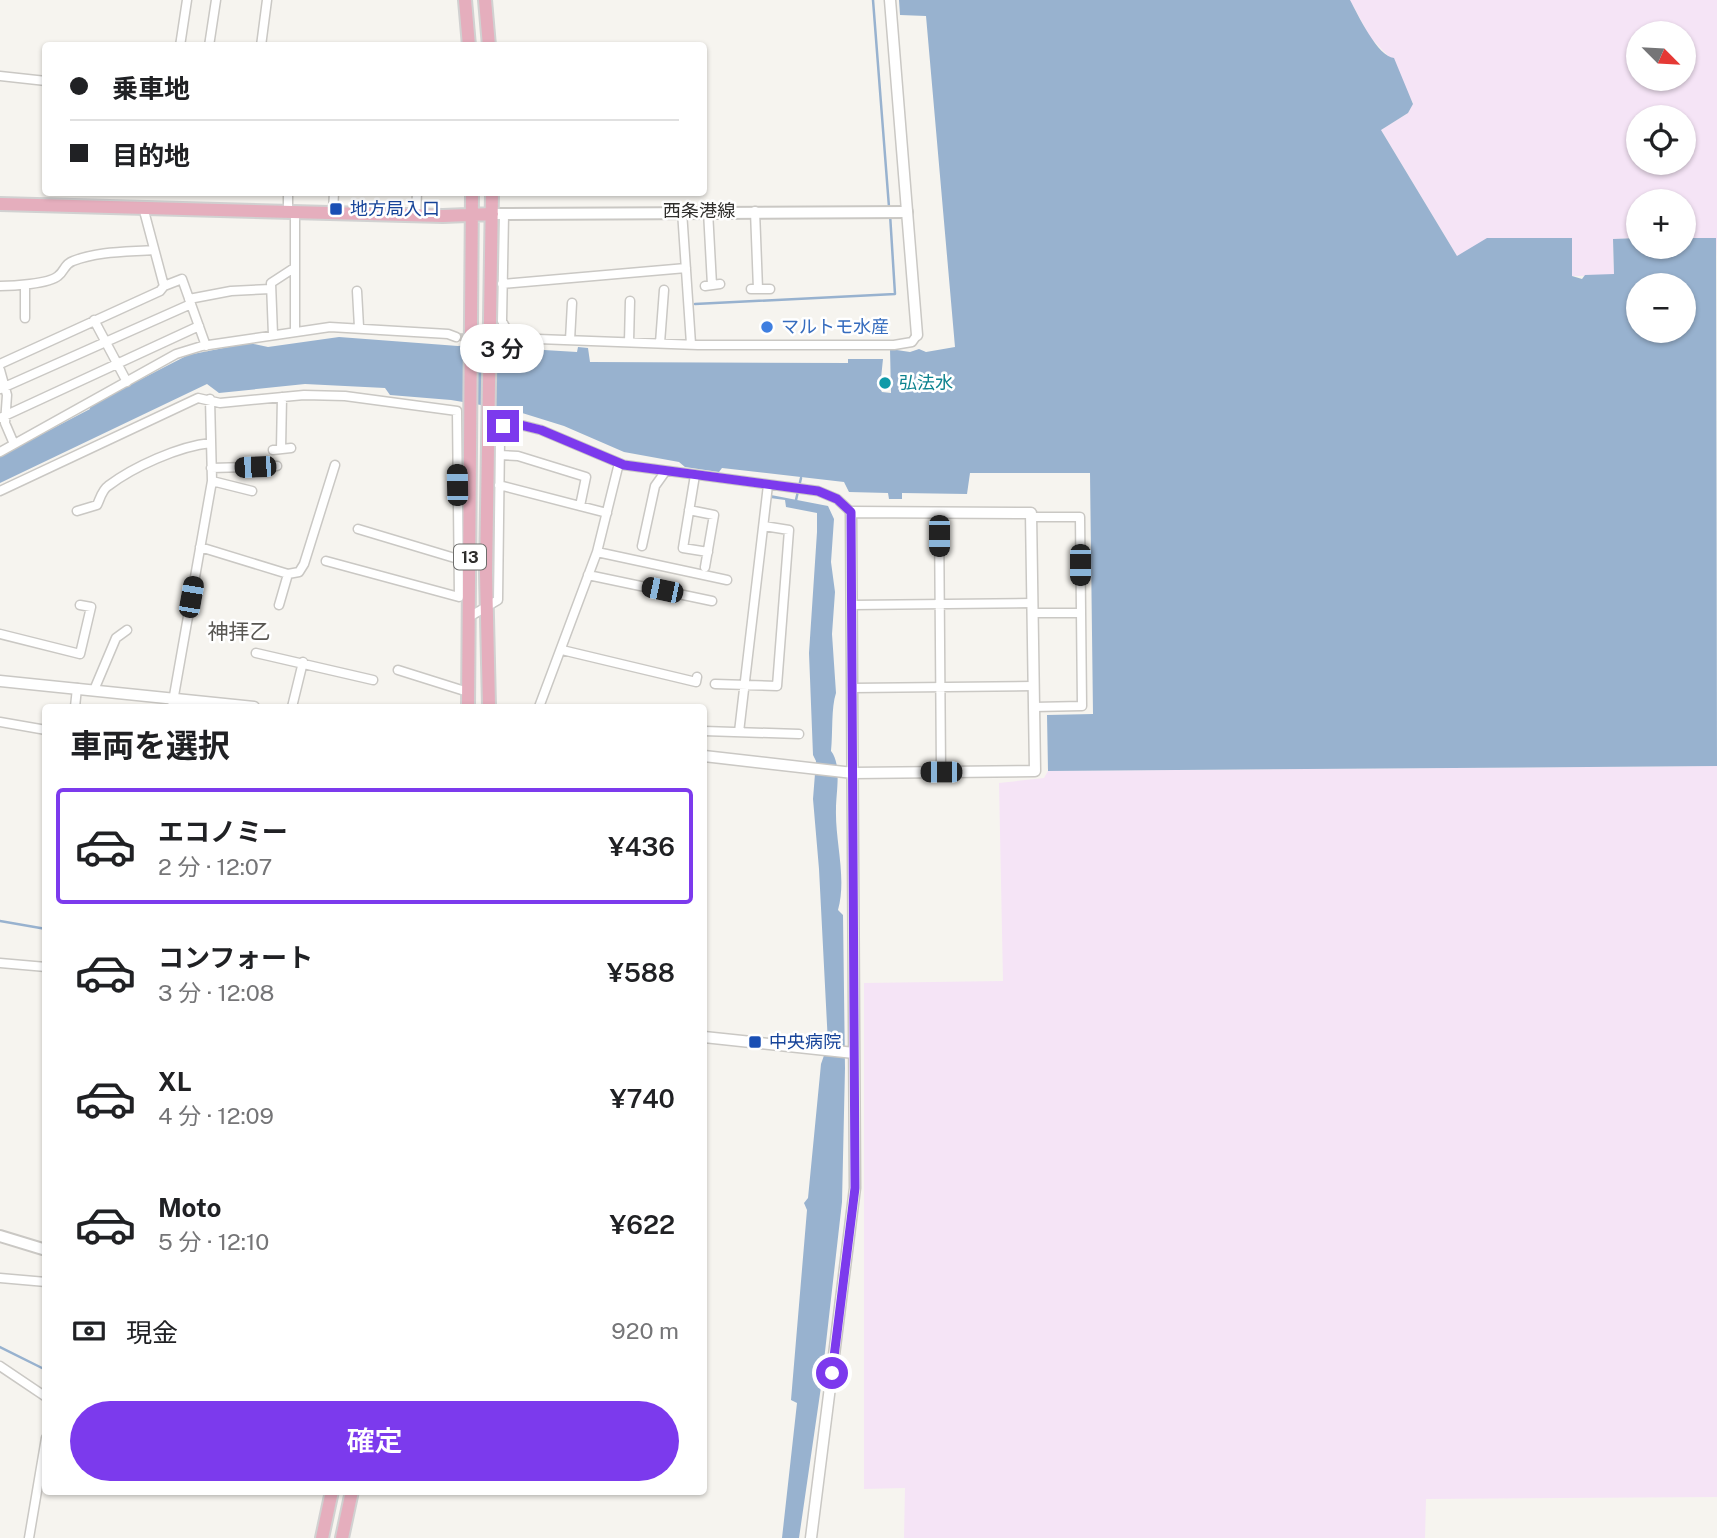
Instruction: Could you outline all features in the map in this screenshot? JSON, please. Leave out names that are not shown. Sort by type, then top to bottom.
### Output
[{"type":"main road","points":[[465,0],[469,42]]},
{"type":"main road","points":[[485,0],[489,42]]},
{"type":"main road","name":"13","points":[[468,704],[469,617],[464,573],[471,406],[472,196]]},
{"type":"main road","name":"13","points":[[489,704],[486,606],[487,416],[500,339],[498,214],[493,196]]},
{"type":"main road","points":[[0,204],[416,215],[498,214]]},
{"type":"main road","name":"西条港線","points":[[498,214],[682,211],[907,212]]},
{"type":"main road","points":[[0,1236],[42,1249]]},
{"type":"main road","points":[[322,1538],[331,1495]]},
{"type":"main road","points":[[342,1538],[351,1495]]},
{"type":"street","points":[[181,42],[187,0]]},
{"type":"street","points":[[210,42],[216,0]]},
{"type":"street","points":[[262,42],[267,0]]},
{"type":"street","points":[[498,214],[502,284],[500,339],[691,344],[894,345],[912,342],[917,335],[890,0]]},
{"type":"street","points":[[0,76],[42,81]]},
{"type":"street","points":[[289,196],[292,211],[295,332]]},
{"type":"street","points":[[333,212],[334,196]]},
{"type":"street","points":[[416,215],[417,196]]},
{"type":"street","points":[[143,207],[164,285]]},
{"type":"street","points":[[682,211],[691,344]]},
{"type":"street","points":[[708,211],[712,285]]},
{"type":"street","points":[[755,211],[755,289],[770,289]]},
{"type":"street","points":[[0,286],[25,286],[58,277],[69,262],[91,254],[154,250]]},
{"type":"street","points":[[272,335],[271,283],[294,268]]},
{"type":"street","points":[[502,284],[686,268]]},
{"type":"street","points":[[0,364],[160,291],[164,285],[182,279],[206,345]]},
{"type":"street","points":[[25,286],[25,318]]},
{"type":"street","points":[[3,388],[190,302],[231,291],[271,289]]},
{"type":"street","points":[[660,343],[664,290]]},
{"type":"street","points":[[357,291],[359,327]]},
{"type":"street","points":[[629,342],[630,301]]},
{"type":"street","points":[[570,340],[572,303]]},
{"type":"street","points":[[94,320],[127,382]]},
{"type":"street","points":[[2,417],[199,326]]},
{"type":"street","points":[[0,452],[176,354],[206,345],[295,332],[359,327],[448,334],[456,337]]},
{"type":"street","points":[[0,370],[3,388],[2,417],[14,444]]},
{"type":"street","points":[[0,491],[186,401],[210,399],[220,403],[282,397],[345,396],[457,411],[458,559],[464,573],[459,597],[326,561]]},
{"type":"street","points":[[282,397],[282,449]]},
{"type":"street","points":[[173,703],[212,481],[210,399]]},
{"type":"street","points":[[469,617],[498,600],[501,432],[509,422],[541,430],[619,463],[665,472],[829,494],[851,512],[1031,513],[1035,771],[848,773],[707,756]]},
{"type":"street","points":[[77,511],[97,505],[105,487],[162,457],[192,445],[211,443]]},
{"type":"street","points":[[500,455],[518,456],[586,477],[580,506]]},
{"type":"street","points":[[540,704],[597,552],[619,463]]},
{"type":"street","points":[[200,547],[293,575],[304,564],[335,465]]},
{"type":"street","points":[[211,468],[277,466]]},
{"type":"street","points":[[642,546],[655,486],[665,472]]},
{"type":"street","points":[[695,475],[683,548],[708,552]]},
{"type":"street","points":[[212,481],[253,491]]},
{"type":"street","points":[[499,485],[607,513]]},
{"type":"street","points":[[739,732],[768,485]]},
{"type":"street","points":[[689,510],[714,515],[705,567]]},
{"type":"street","points":[[811,1538],[855,1188],[850,1053],[848,773],[853,688],[851,512]]},
{"type":"street","points":[[939,513],[941,772]]},
{"type":"street","points":[[1031,517],[1080,517],[1082,706],[1034,707]]},
{"type":"street","points":[[715,684],[777,686],[789,530],[764,526]]},
{"type":"street","points":[[358,529],[458,559]]},
{"type":"street","points":[[597,552],[727,580]]},
{"type":"street","points":[[464,573],[486,573]]},
{"type":"street","points":[[279,605],[288,574]]},
{"type":"street","points":[[588,575],[712,601]]},
{"type":"street","points":[[0,634],[80,654],[91,607],[80,604]]},
{"type":"street","points":[[852,605],[940,604],[1081,613]]},
{"type":"street","points":[[93,690],[116,638],[127,630]]},
{"type":"street","points":[[562,650],[696,682],[698,677]]},
{"type":"street","points":[[256,653],[373,680]]},
{"type":"street","points":[[293,704],[303,662]]},
{"type":"street","points":[[398,670],[468,692]]},
{"type":"street","points":[[0,681],[77,688],[194,704]]},
{"type":"street","points":[[853,688],[1034,686]]},
{"type":"street","points":[[75,704],[77,688]]},
{"type":"street","points":[[0,722],[42,729]]},
{"type":"street","points":[[707,732],[799,734]]},
{"type":"street","points":[[0,963],[42,967]]},
{"type":"street","points":[[707,1037],[850,1053]]},
{"type":"street","points":[[0,1278],[42,1282]]},
{"type":"street","points":[[0,1366],[42,1394]]},
{"type":"street","points":[[29,1538],[42,1462]]},
{"type":"shaded area","points":[[1350,0],[1717,0],[1717,257],[1716,238],[1696,238],[1696,189],[1626,189],[1626,238],[1613,239],[1614,274],[1611,276],[1572,276],[1571,238],[1457,256],[1381,130],[1408,113],[1413,103],[1391,59],[1370,37]]},
{"type":"shaded area","points":[[1717,766],[1717,1497],[1426,1499],[1425,1538],[904,1538],[905,1488],[864,1489],[864,983],[1003,981],[999,783],[1044,778],[1048,771]]},
{"type":"water","points":[[899,0],[1350,0],[1375,43],[1388,56],[1394,58],[1413,104],[1408,113],[1381,130],[1457,256],[1487,238],[1572,238],[1572,276],[1582,279],[1585,275],[1614,274],[1613,239],[1626,238],[1626,259],[1696,259],[1696,238],[1716,238],[1717,766],[1048,771],[1047,715],[1093,714],[1090,473],[970,473],[967,494],[902,493],[902,499],[889,499],[888,493],[849,492],[844,482],[722,468],[719,472],[685,467],[679,462],[624,452],[564,426],[519,412],[501,414],[481,405],[390,395],[385,388],[305,384],[219,393],[207,384],[0,483],[0,456],[188,355],[249,343],[268,347],[339,337],[458,346],[501,342],[505,345],[521,345],[522,349],[531,350],[543,346],[544,350],[577,352],[578,347],[588,348],[590,362],[848,363],[848,359],[883,359],[880,388],[882,392],[891,393],[890,349],[910,352],[919,349],[926,352],[955,347],[926,16],[900,15]]},
{"type":"water","points":[[771,495],[828,506],[834,519],[831,562],[835,592],[832,634],[836,693],[831,751],[837,771],[836,821],[841,872],[838,910],[843,915],[845,1068],[842,1202],[821,1387],[799,1538],[782,1538],[797,1403],[791,1400],[807,1210],[804,1203],[808,1198],[821,1064],[828,1044],[813,799],[816,761],[813,755],[809,653],[817,513],[786,507],[785,500],[770,498]]},
{"type":"waterway","points":[[873,0],[889,207]]},
{"type":"waterway","points":[[695,304],[895,294],[890,214]]},
{"type":"waterway","points":[[796,500],[801,478]]},
{"type":"waterway","points":[[0,921],[42,928]]},
{"type":"waterway","points":[[0,1347],[42,1368]]},
{"type":"tunnel","points":[[456,337],[501,338]]},
{"type":"place","name":"地方局入口","points":[[336,209]]},
{"type":"place","name":"マルトモ水産","points":[[767,327]]},
{"type":"place","name":"弘法水","points":[[885,383]]},
{"type":"place","name":"中央病院","points":[[755,1042]]},
{"type":"district","name":"神拝乙","points":[[239,632]]},
{"type":"route","points":[[503,426],[509,422],[541,430],[624,465],[818,491],[837,499],[851,512],[855,1188],[832,1373]]}]
